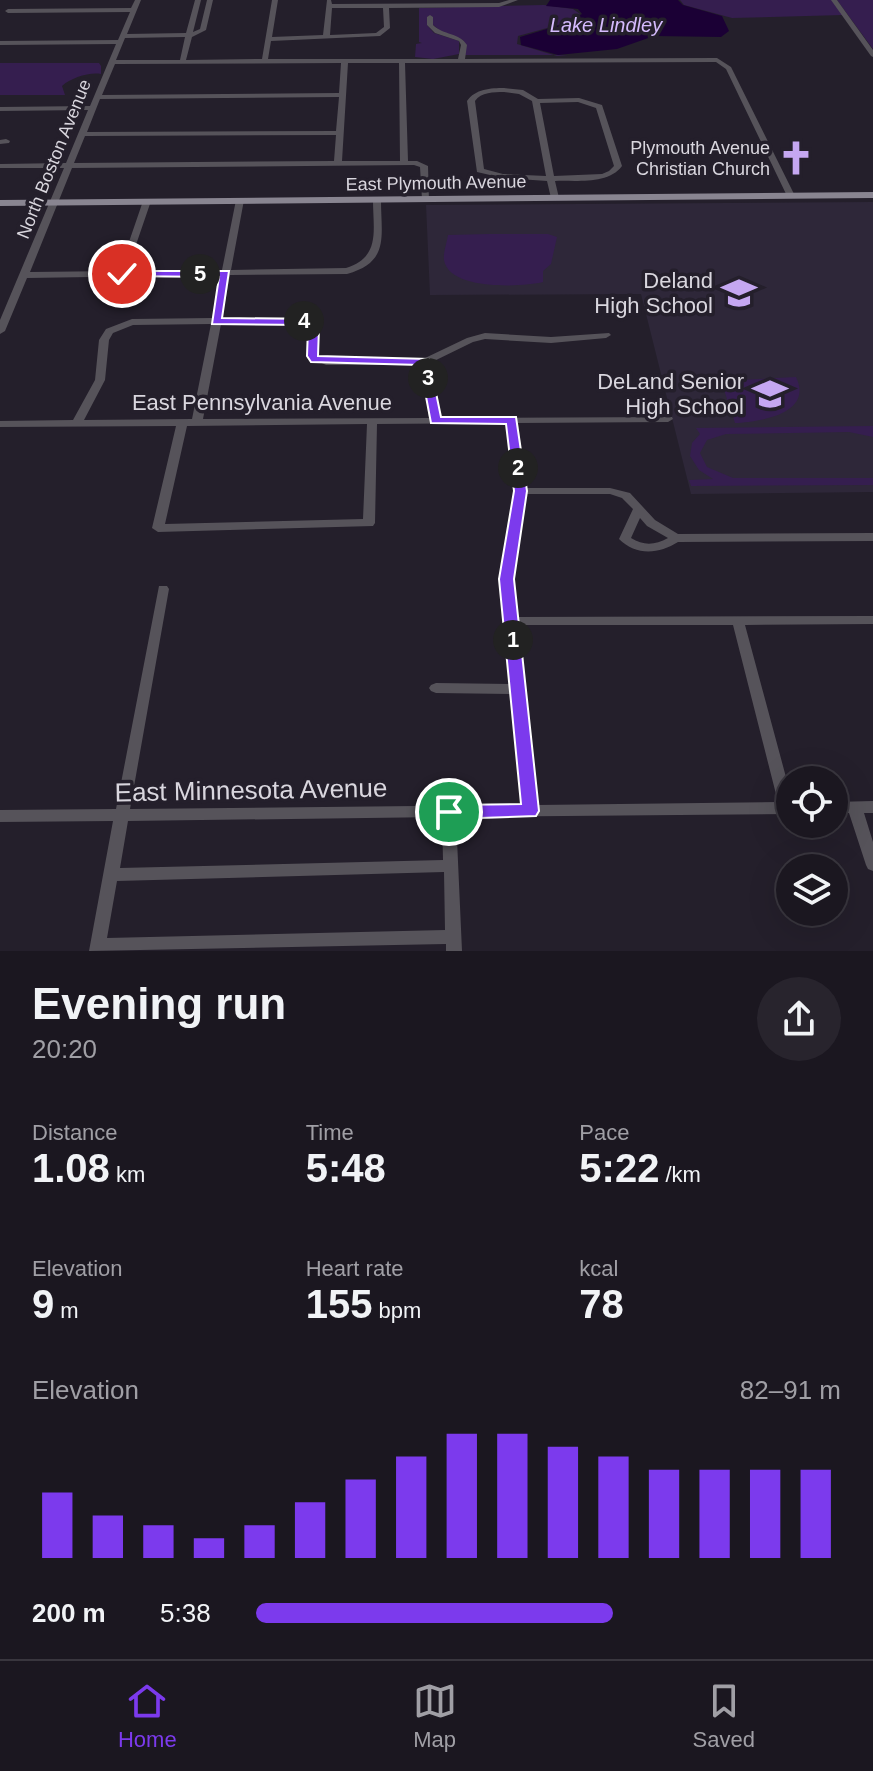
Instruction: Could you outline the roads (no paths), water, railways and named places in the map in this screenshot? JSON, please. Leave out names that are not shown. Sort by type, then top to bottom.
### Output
[{"type":"main road","name":"East Plymouth Avenue","points":[[0,203],[873,195]]},
{"type":"street","name":"North Boston Avenue","points":[[0,331],[138,0]]},
{"type":"street","points":[[183,60],[198,0]]},
{"type":"street","points":[[0,43],[191,35],[203,30],[210,0]]},
{"type":"street","points":[[265,59],[275,0]]},
{"type":"street","points":[[326,38],[329,3],[499,5],[515,0]]},
{"type":"street","points":[[834,0],[873,55]]},
{"type":"street","points":[[270,39],[381,34],[387,28],[386,6]]},
{"type":"street","points":[[8,11],[134,10]]},
{"type":"street","points":[[430,17],[430,25],[437,32],[461,40],[464,45],[461,60]]},
{"type":"street","points":[[111,62],[265,59],[721,61],[729,68],[791,196]]},
{"type":"street","points":[[338,163],[345,60]]},
{"type":"street","points":[[402,60],[404,163]]},
{"type":"street","points":[[521,91],[536,101],[579,100],[599,107],[618,166],[612,173],[603,176],[505,177],[480,170],[472,98],[485,92],[521,91]]},
{"type":"street","points":[[96,97],[343,95]]},
{"type":"street","points":[[536,101],[555,198]]},
{"type":"street","points":[[0,109],[91,108]]},
{"type":"street","points":[[81,134],[340,133]]},
{"type":"street","points":[[0,166],[404,163],[424,166],[426,199]]},
{"type":"street","points":[[197,422],[240,200]]},
{"type":"street","points":[[24,275],[334,273],[362,268],[375,256],[377,200]]},
{"type":"street","points":[[122,274],[147,201]]},
{"type":"street","points":[[77,423],[100,380],[104,340],[109,331],[132,322],[308,322],[314,327],[312,356],[326,362],[425,362],[463,342],[485,336],[551,340],[606,335]]},
{"type":"street","points":[[425,362],[435,421]]},
{"type":"street","name":"East Pennsylvania Avenue","points":[[0,424],[668,419]]},
{"type":"street","points":[[512,420],[521,491],[507,579],[530,811]]},
{"type":"street","points":[[182,423],[158,528],[369,523],[372,421]]},
{"type":"street","points":[[521,491],[610,491],[626,495],[638,510],[676,538]]},
{"type":"street","points":[[638,510],[625,539],[631,544],[652,548],[676,538],[873,537]]},
{"type":"street","points":[[163,589],[97,948],[454,944],[449,812]]},
{"type":"street","points":[[511,621],[872,622]]},
{"type":"street","points":[[738,621],[777,766]]},
{"type":"street","points":[[436,688],[518,689]]},
{"type":"street","points":[[848,808],[873,807]]},
{"type":"street","name":"East Minnesota Avenue","points":[[0,816],[776,808]]},
{"type":"street","points":[[855,808],[873,865]]},
{"type":"street","points":[[111,875],[451,866]]},
{"type":"water","name":"Lake Lindley","points":[[550,0],[678,0],[683,5],[722,16],[729,31],[721,37],[654,36],[617,49],[558,55],[521,45],[520,37],[560,25],[582,14],[578,9],[546,6]]},
{"type":"place","name":"Plymouth Avenue Christian Church","points":[[796,158]]},
{"type":"place","name":"Deland High School","points":[[739,293]]},
{"type":"place","name":"DeLand Senior High School","points":[[770,394]]}]
